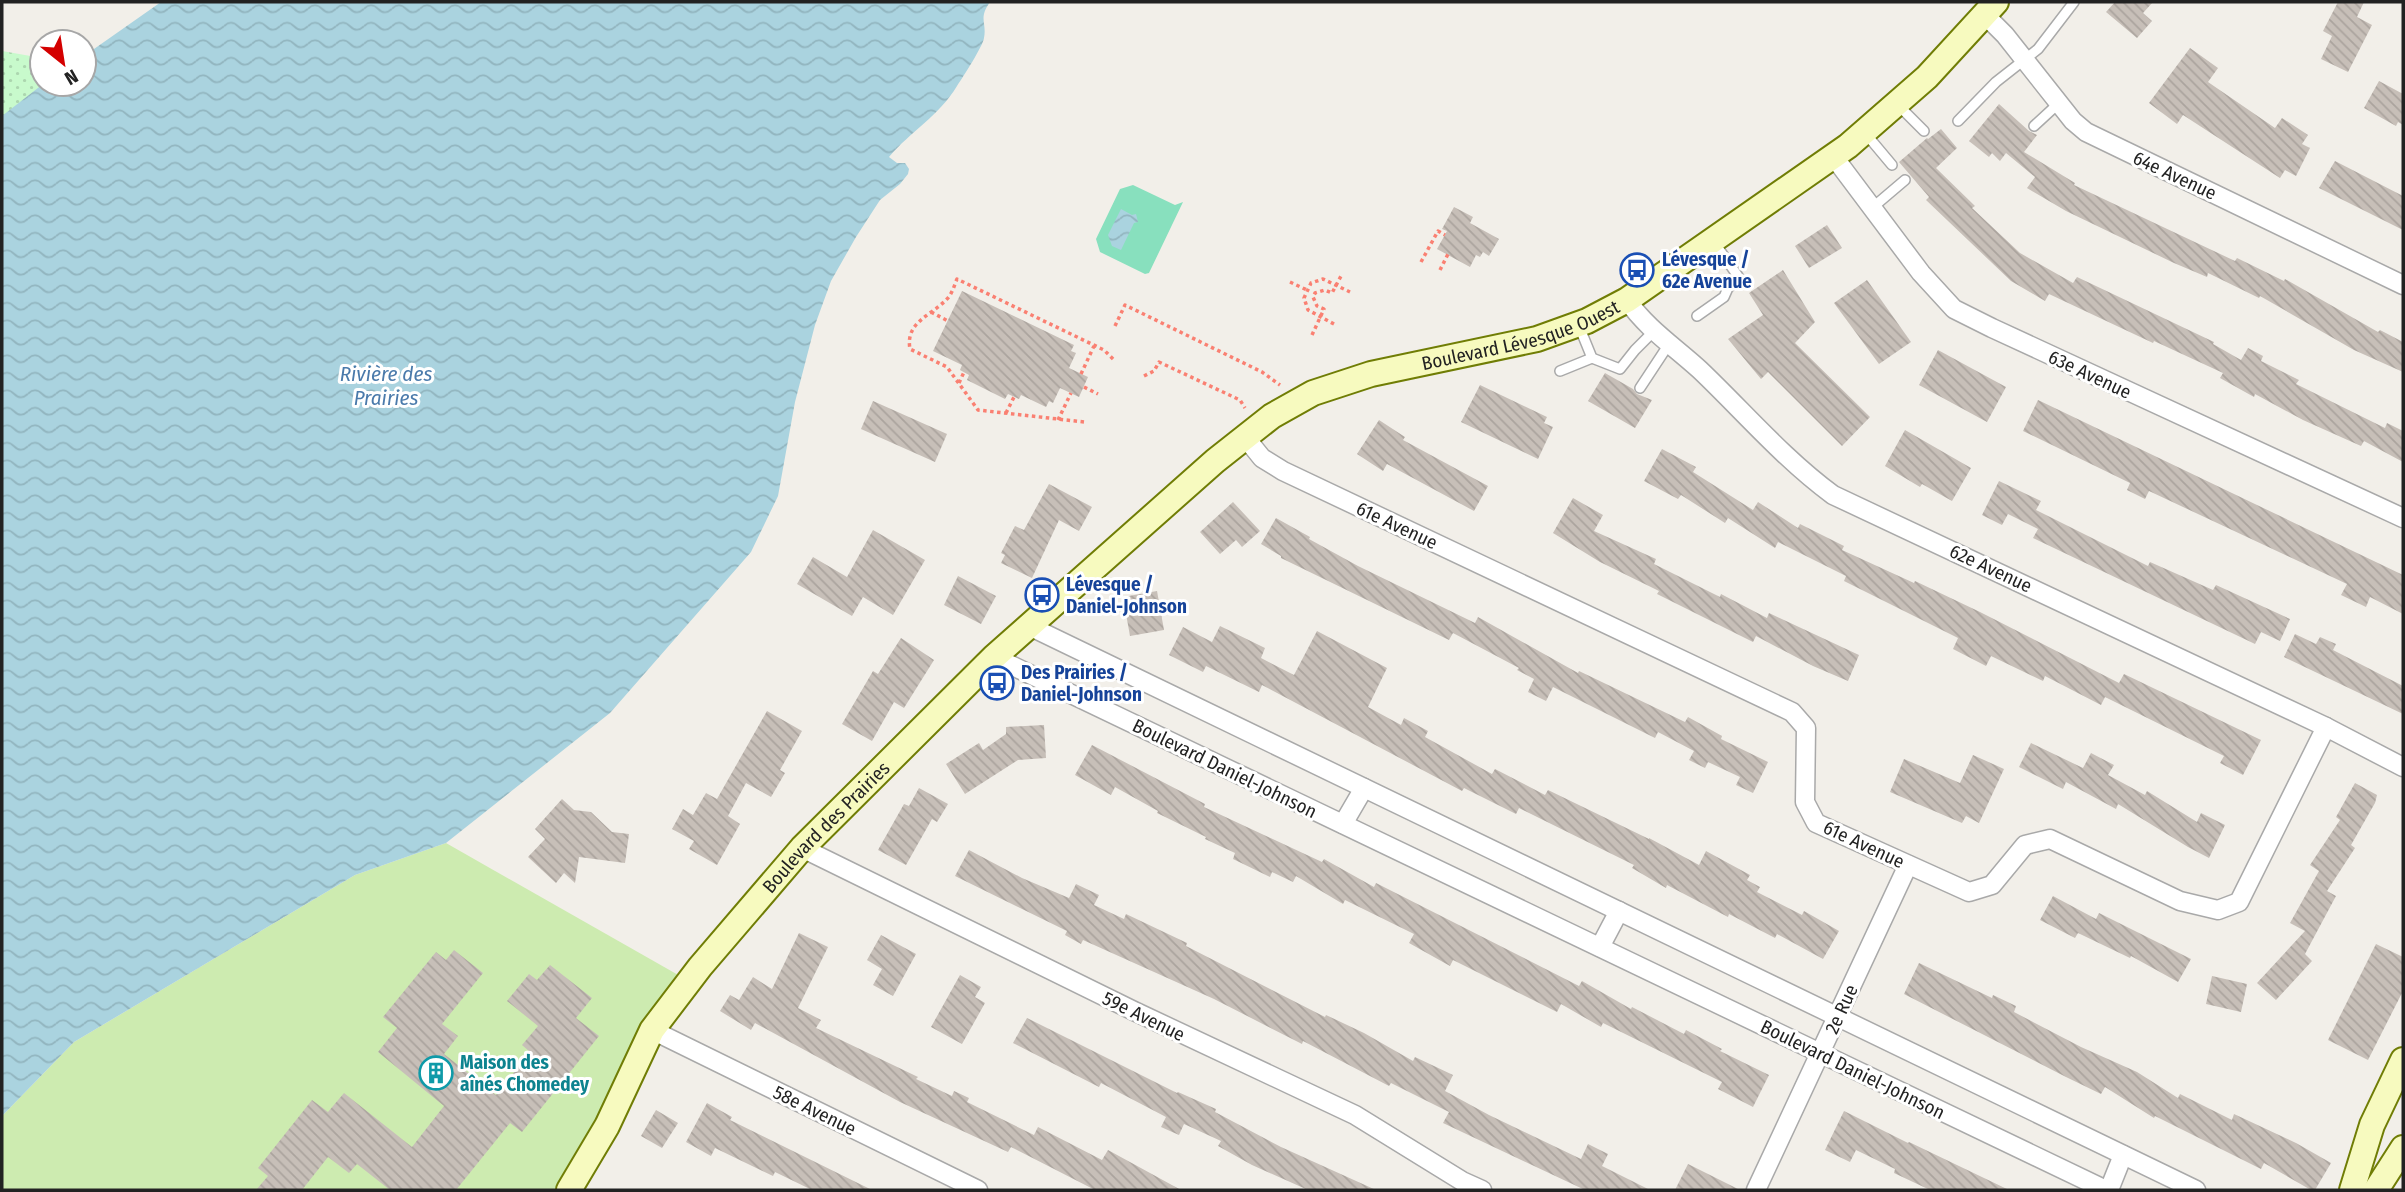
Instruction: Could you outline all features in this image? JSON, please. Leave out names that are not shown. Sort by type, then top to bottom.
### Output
[{"type":"street","name":"64e Avenue","points":[[1990,8],[2006,35],[2073,121],[2095,138],[2403,285]]},
{"type":"street","name":"Boulevard Lévesque Ouest","points":[[1150,519],[1245,438],[1293,403],[1349,381],[1514,345],[1578,325],[1627,300],[1865,133],[1942,62],[1990,8]]},
{"type":"street","name":"63e Avenue","points":[[1834,157],[1921,273],[1954,309],[2403,518]]},
{"type":"street","name":"62e Avenue","points":[[1627,300],[1640,318],[1699,369],[1810,478],[1833,495],[2326,727],[2403,766]]},
{"type":"street","name":"61e Avenue","points":[[1245,438],[1262,458],[1283,471],[1792,712],[1806,728],[1805,802],[1816,823],[1969,892],[1992,885],[2025,845],[2050,839],[2180,901],[2218,910],[2239,902],[2326,727]]},
{"type":"street","name":"Boulevard des Prairies","points":[[569,1190],[607,1126],[652,1030],[700,967],[802,848],[994,657],[1150,519]]},
{"type":"street","name":"Boulevard Daniel-Johnson","points":[[1028,625],[2196,1190]]},
{"type":"street","name":"Boulevard Daniel-Johnson","points":[[994,657],[2107,1190],[2123,1155]]},
{"type":"street","points":[[1343,824],[1364,788]]},
{"type":"street","name":"59e Avenue","points":[[802,848],[1134,1011],[1354,1115],[1462,1181],[1482,1190]]},
{"type":"street","name":"2e Rue","points":[[1756,1190],[1908,865]]},
{"type":"street","points":[[1600,947],[1619,911]]},
{"type":"street","name":"58e Avenue","points":[[652,1030],[978,1190]]},
{"type":"street","points":[[2352,1190],[2372,1125],[2403,1060]]},
{"type":"street","points":[[2375,1190],[2403,1148]]},
{"type":"lane","points":[[1958,121],[1996,82],[2026,61],[2046,40],[2074,2]]},
{"type":"lane","points":[[2034,126],[2059,103]]},
{"type":"lane","points":[[1897,105],[1924,131]]},
{"type":"lane","points":[[1865,133],[1892,164]]},
{"type":"lane","points":[[1872,208],[1905,180]]},
{"type":"lane","points":[[1697,316],[1724,297],[1728,288],[1740,279],[1713,241]]},
{"type":"lane","points":[[1578,325],[1592,358]]},
{"type":"lane","points":[[1560,371],[1592,358],[1620,369],[1635,349],[1654,331]]},
{"type":"lane","points":[[1640,388],[1669,344]]},
{"type":"path","points":[[1421,262],[1438,231],[1445,234]]},
{"type":"path","points":[[1440,270],[1448,254]]},
{"type":"path","points":[[1312,335],[1324,309],[1317,306],[1313,297],[1315,293],[1325,290],[1332,293],[1340,276]]},
{"type":"path","points":[[1084,422],[978,410],[947,367],[910,349],[908,338],[913,327],[949,298],[957,279],[1104,350],[1115,361]]},
{"type":"path","points":[[1334,324],[1308,310],[1304,298],[1307,290],[1311,283],[1323,279],[1350,292]]},
{"type":"path","points":[[1290,282],[1307,290]]},
{"type":"path","points":[[970,294],[973,287]]},
{"type":"path","points":[[1115,326],[1125,305],[1262,372],[1284,389]]},
{"type":"path","points":[[931,312],[948,321]]},
{"type":"path","points":[[1081,374],[1094,346]]},
{"type":"path","points":[[1144,376],[1154,371],[1159,362],[1240,401],[1249,413]]},
{"type":"path","points":[[959,383],[964,372]]},
{"type":"path","points":[[1084,387],[1098,394]]},
{"type":"path","points":[[1058,420],[1071,393]]},
{"type":"path","points":[[1006,413],[1014,397]]},
{"type":"green space","points":[[2,51],[28,56],[28,98],[41,98],[2,142]]},
{"type":"green space","points":[[1133,185],[1175,205],[1183,202],[1149,273],[1145,274],[1100,252],[1096,239],[1120,189]]},
{"type":"green space","points":[[446,843],[680,976],[569,1190],[2,1190],[2,1116],[74,1042],[355,875]]},
{"type":"water","name":"Rivière des Prairies","points":[[161,2],[990,2],[984,17],[983,42],[977,54],[950,97],[889,157],[897,163],[905,163],[909,169],[908,174],[880,200],[831,281],[815,325],[795,402],[778,496],[751,552],[610,713],[446,843],[355,875],[74,1042],[2,1116],[2,116],[28,96],[28,98],[98,98],[98,46]]},
{"type":"water","points":[[1121,209],[1132,215],[1136,214],[1138,222],[1134,223],[1121,250],[1112,246],[1108,235]]},
{"type":"building","points":[[2115,2],[2153,2],[2143,13],[2152,21],[2137,38],[2106,12]]},
{"type":"building","points":[[2338,2],[2364,2],[2357,17],[2372,25],[2348,72],[2321,59],[2332,36],[2323,31]]},
{"type":"building","points":[[2190,48],[2218,68],[2208,82],[2275,128],[2282,118],[2308,135],[2302,144],[2310,148],[2296,176],[2285,170],[2280,178],[2183,115],[2177,124],[2149,103]]},
{"type":"building","points":[[2379,81],[2403,94],[2403,125],[2398,122],[2396,126],[2364,108]]},
{"type":"building","points":[[1999,104],[2037,135],[2024,152],[2075,183],[2074,185],[2235,261],[2237,258],[2284,281],[2285,279],[2378,332],[2380,330],[2403,342],[2403,372],[2354,350],[2260,296],[2259,298],[2208,273],[2207,277],[2174,263],[2066,211],[2027,188],[2035,177],[2006,153],[2000,161],[1992,153],[1989,157],[1969,141]]},
{"type":"building","points":[[1941,129],[1957,148],[1936,168],[1975,206],[1972,208],[2020,253],[2073,283],[2077,277],[2214,342],[2213,344],[2241,360],[2248,348],[2263,356],[2261,361],[2299,380],[2296,384],[2385,428],[2387,423],[2403,431],[2403,462],[2364,441],[2361,446],[2303,420],[2255,394],[2254,397],[2220,378],[2223,373],[2154,341],[2153,343],[2049,294],[2045,301],[2011,281],[1926,200],[1929,197],[1899,162]]},
{"type":"building","points":[[2335,161],[2403,196],[2403,230],[2319,188]]},
{"type":"building","points":[[1454,207],[1473,217],[1470,223],[1499,239],[1489,256],[1483,252],[1480,257],[1476,255],[1470,267],[1437,249],[1447,231],[1442,229]]},
{"type":"building","points":[[1827,225],[1842,248],[1809,268],[1795,246]]},
{"type":"building","points":[[1783,270],[1815,322],[1795,343],[1870,417],[1842,446],[1768,372],[1761,379],[1728,339],[1763,315],[1749,293]]},
{"type":"building","points":[[1867,280],[1911,342],[1879,364],[1834,303]]},
{"type":"building","points":[[962,291],[1074,345],[1071,351],[1076,353],[1069,368],[1088,377],[1079,397],[1060,388],[1053,403],[1049,401],[1046,407],[1021,395],[1019,399],[1008,394],[1005,399],[967,380],[969,375],[960,370],[962,365],[933,351]]},
{"type":"building","points":[[1938,350],[2006,387],[1987,422],[1919,385]]},
{"type":"building","points":[[1605,373],[1637,394],[1652,400],[1635,428],[1588,401]]},
{"type":"building","points":[[1480,385],[1547,417],[1544,423],[1553,427],[1538,459],[1461,422]]},
{"type":"building","points":[[2038,400],[2403,575],[2403,614],[2370,597],[2366,607],[2341,595],[2347,584],[2149,491],[2145,499],[2127,490],[2130,483],[2023,431]]},
{"type":"building","points":[[873,401],[947,434],[935,462],[861,429]]},
{"type":"building","points":[[1379,420],[1405,437],[1403,440],[1488,486],[1474,511],[1387,464],[1383,471],[1357,454]]},
{"type":"building","points":[[1905,430],[1971,468],[1952,501],[1922,484],[1920,487],[1885,466]]},
{"type":"building","points":[[1662,449],[1696,467],[1693,472],[1753,510],[1758,502],[1798,528],[1800,524],[1844,546],[1842,550],[1980,612],[2119,683],[2124,674],[2261,740],[2243,775],[2220,763],[2224,756],[2105,697],[2101,705],[2045,676],[2043,681],[1991,656],[1986,666],[1953,649],[1958,638],[1844,581],[1846,576],[1778,542],[1775,548],[1728,518],[1725,523],[1681,495],[1678,499],[1644,481]]},
{"type":"building","points":[[1999,481],[2041,501],[2036,510],[2148,566],[2150,562],[2213,590],[2216,585],[2290,619],[2280,641],[2261,632],[2255,644],[2033,538],[2038,529],[2008,514],[2002,525],[1982,515]]},
{"type":"building","points":[[1049,484],[1092,507],[1079,531],[1059,520],[1032,578],[1001,563],[1005,555],[1001,553],[1015,526],[1024,530]]},
{"type":"building","points":[[1573,498],[1603,515],[1594,531],[1656,559],[1654,564],[1767,618],[1769,613],[1859,655],[1848,681],[1756,636],[1753,642],[1657,594],[1659,591],[1600,562],[1553,533]]},
{"type":"building","points":[[1233,502],[1260,531],[1242,547],[1236,540],[1220,554],[1200,532]]},
{"type":"building","points":[[1276,518],[1358,566],[1475,623],[1478,617],[1578,673],[1579,671],[1685,722],[1688,717],[1722,736],[1721,739],[1768,762],[1753,793],[1736,785],[1740,777],[1708,762],[1705,768],[1689,760],[1694,751],[1658,732],[1655,738],[1553,687],[1546,701],[1528,692],[1534,679],[1517,670],[1519,668],[1453,633],[1449,640],[1281,558],[1261,544]]},
{"type":"building","points":[[873,530],[925,560],[893,615],[863,597],[852,616],[797,584],[813,557],[847,577]]},
{"type":"building","points":[[958,576],[996,596],[981,624],[944,605]]},
{"type":"building","points":[[1157,591],[1164,630],[1130,636],[1123,597]]},
{"type":"building","points":[[1220,626],[1265,648],[1261,658],[1294,675],[1317,631],[1387,668],[1368,707],[1401,725],[1404,718],[1428,731],[1425,737],[1492,774],[1495,769],[1545,795],[1548,790],[1699,865],[1706,851],[1750,875],[1747,880],[1760,887],[1757,892],[1802,915],[1804,911],[1839,931],[1823,959],[1777,934],[1775,938],[1667,885],[1666,888],[1632,868],[1634,865],[1519,808],[1516,814],[1464,788],[1462,791],[1262,685],[1259,692],[1206,666],[1203,672],[1169,655],[1183,627],[1212,642]]},
{"type":"building","points":[[2295,634],[2316,644],[2320,637],[2336,644],[2333,650],[2403,686],[2403,714],[2284,657]]},
{"type":"building","points":[[901,638],[934,660],[904,708],[894,702],[872,741],[842,724],[873,671],[878,674]]},
{"type":"building","points":[[767,711],[802,731],[780,770],[785,773],[771,797],[746,783],[728,816],[740,824],[717,865],[689,849],[694,841],[672,829],[683,809],[693,815],[706,793],[717,799]]},
{"type":"building","points":[[1044,725],[1046,758],[1018,760],[965,794],[946,764],[979,743],[983,750],[1006,734],[1006,727]]},
{"type":"building","points":[[2031,743],[2083,768],[2091,753],[2114,765],[2108,775],[2145,795],[2147,791],[2197,822],[2201,813],[2225,825],[2209,858],[2118,804],[2116,809],[2066,782],[2063,789],[2019,767]]},
{"type":"building","points":[[1092,745],[1205,804],[1204,807],[1322,862],[1324,859],[1374,887],[1376,883],[1579,986],[1582,981],[1631,1009],[1632,1007],[1684,1034],[1686,1030],[1722,1049],[1720,1051],[1769,1075],[1753,1107],[1718,1089],[1722,1082],[1603,1023],[1601,1027],[1561,1004],[1557,1012],[1453,960],[1450,966],[1409,943],[1414,934],[1345,900],[1343,904],[1296,876],[1293,882],[1272,872],[1270,877],[1233,859],[1235,853],[1157,813],[1158,811],[1115,787],[1111,795],[1075,775]]},
{"type":"building","points":[[1973,755],[2004,769],[1979,823],[1966,816],[1962,823],[1890,792],[1904,759],[1960,783]]},
{"type":"building","points":[[2355,783],[2377,795],[2375,803],[2351,845],[2355,848],[2327,891],[2336,896],[2305,954],[2312,961],[2276,1000],[2257,983],[2305,931],[2290,923],[2319,871],[2310,865],[2340,820],[2336,817]]},
{"type":"building","points":[[919,788],[948,804],[937,822],[932,819],[906,865],[878,850],[904,804],[909,806]]},
{"type":"building","points":[[562,799],[574,810],[591,812],[612,832],[629,834],[625,863],[579,857],[575,883],[564,873],[556,883],[528,857],[545,839],[535,829]]},
{"type":"building","points":[[969,850],[1022,878],[1069,898],[1076,884],[1099,895],[1094,905],[1124,919],[1126,914],[1187,943],[1186,946],[1325,1017],[1326,1015],[1364,1033],[1413,1061],[1415,1057],[1453,1075],[1445,1091],[1489,1115],[1581,1159],[1588,1144],[1608,1154],[1602,1166],[1650,1190],[1585,1190],[1443,1123],[1449,1112],[1391,1083],[1389,1086],[1303,1041],[1302,1044],[1214,999],[1083,940],[1081,944],[1065,935],[1067,931],[955,876]]},
{"type":"building","points":[[2053,896],[2096,919],[2099,913],[2191,959],[2178,982],[2131,956],[2130,958],[2078,933],[2075,938],[2040,920]]},
{"type":"building","points":[[799,933],[828,947],[798,1008],[821,1020],[816,1028],[952,1096],[954,1091],[969,1098],[967,1102],[1034,1135],[1038,1127],[1102,1160],[1108,1150],[1181,1190],[1095,1190],[1011,1147],[1008,1152],[900,1102],[755,1023],[751,1030],[720,1011],[730,995],[739,1000],[753,977],[772,989]]},
{"type":"building","points":[[881,935],[916,954],[893,996],[873,985],[882,969],[867,960]]},
{"type":"building","points":[[2376,944],[2403,957],[2403,991],[2368,1060],[2328,1040]]},
{"type":"building","name":"Maison des aînés Chomedey","points":[[454,950],[483,973],[442,1024],[458,1036],[444,1054],[496,1095],[530,1052],[522,1045],[538,1026],[507,1001],[529,974],[537,980],[550,965],[592,998],[576,1018],[599,1036],[522,1132],[510,1123],[456,1190],[390,1190],[357,1164],[349,1173],[328,1157],[302,1190],[256,1190],[268,1176],[258,1168],[312,1100],[328,1112],[344,1093],[412,1147],[444,1106],[378,1052],[397,1028],[383,1017],[436,952],[446,960]]},
{"type":"building","points":[[1919,963],[1992,998],[1993,995],[2016,1006],[2014,1012],[2137,1072],[2178,1098],[2180,1094],[2232,1120],[2234,1114],[2331,1163],[2315,1190],[2311,1190],[2264,1163],[2261,1169],[2155,1116],[2154,1118],[2105,1087],[2101,1094],[1904,994]]},
{"type":"building","points":[[960,975],[981,987],[975,997],[985,1003],[962,1044],[931,1027]]},
{"type":"building","points":[[2212,976],[2247,984],[2241,1012],[2206,1004]]},
{"type":"building","points":[[1027,1018],[1177,1093],[1216,1109],[1215,1112],[1281,1147],[1376,1190],[1308,1190],[1252,1165],[1218,1146],[1221,1141],[1184,1124],[1179,1135],[1161,1127],[1166,1117],[1101,1083],[1099,1087],[1013,1043]]},
{"type":"building","points":[[707,1103],[732,1117],[730,1120],[872,1190],[812,1190],[775,1172],[773,1176],[715,1148],[711,1156],[686,1142]]},
{"type":"building","points":[[656,1110],[678,1123],[662,1148],[641,1136]]},
{"type":"building","points":[[1844,1111],[2009,1190],[1930,1190],[1894,1173],[1895,1169],[1856,1150],[1850,1162],[1825,1150]]},
{"type":"building","points":[[1688,1164],[1740,1190],[1675,1190]]},
{"type":"place","name":"Lévesque / 62e Avenue","points":[[1637,270]]},
{"type":"place","name":"Lévesque / Daniel-Johnson","points":[[1042,595]]},
{"type":"place","name":"Des Prairies / Daniel-Johnson","points":[[997,683]]},
{"type":"place","name":"Maison des aînés Chomedey","points":[[436,1073]]}]
